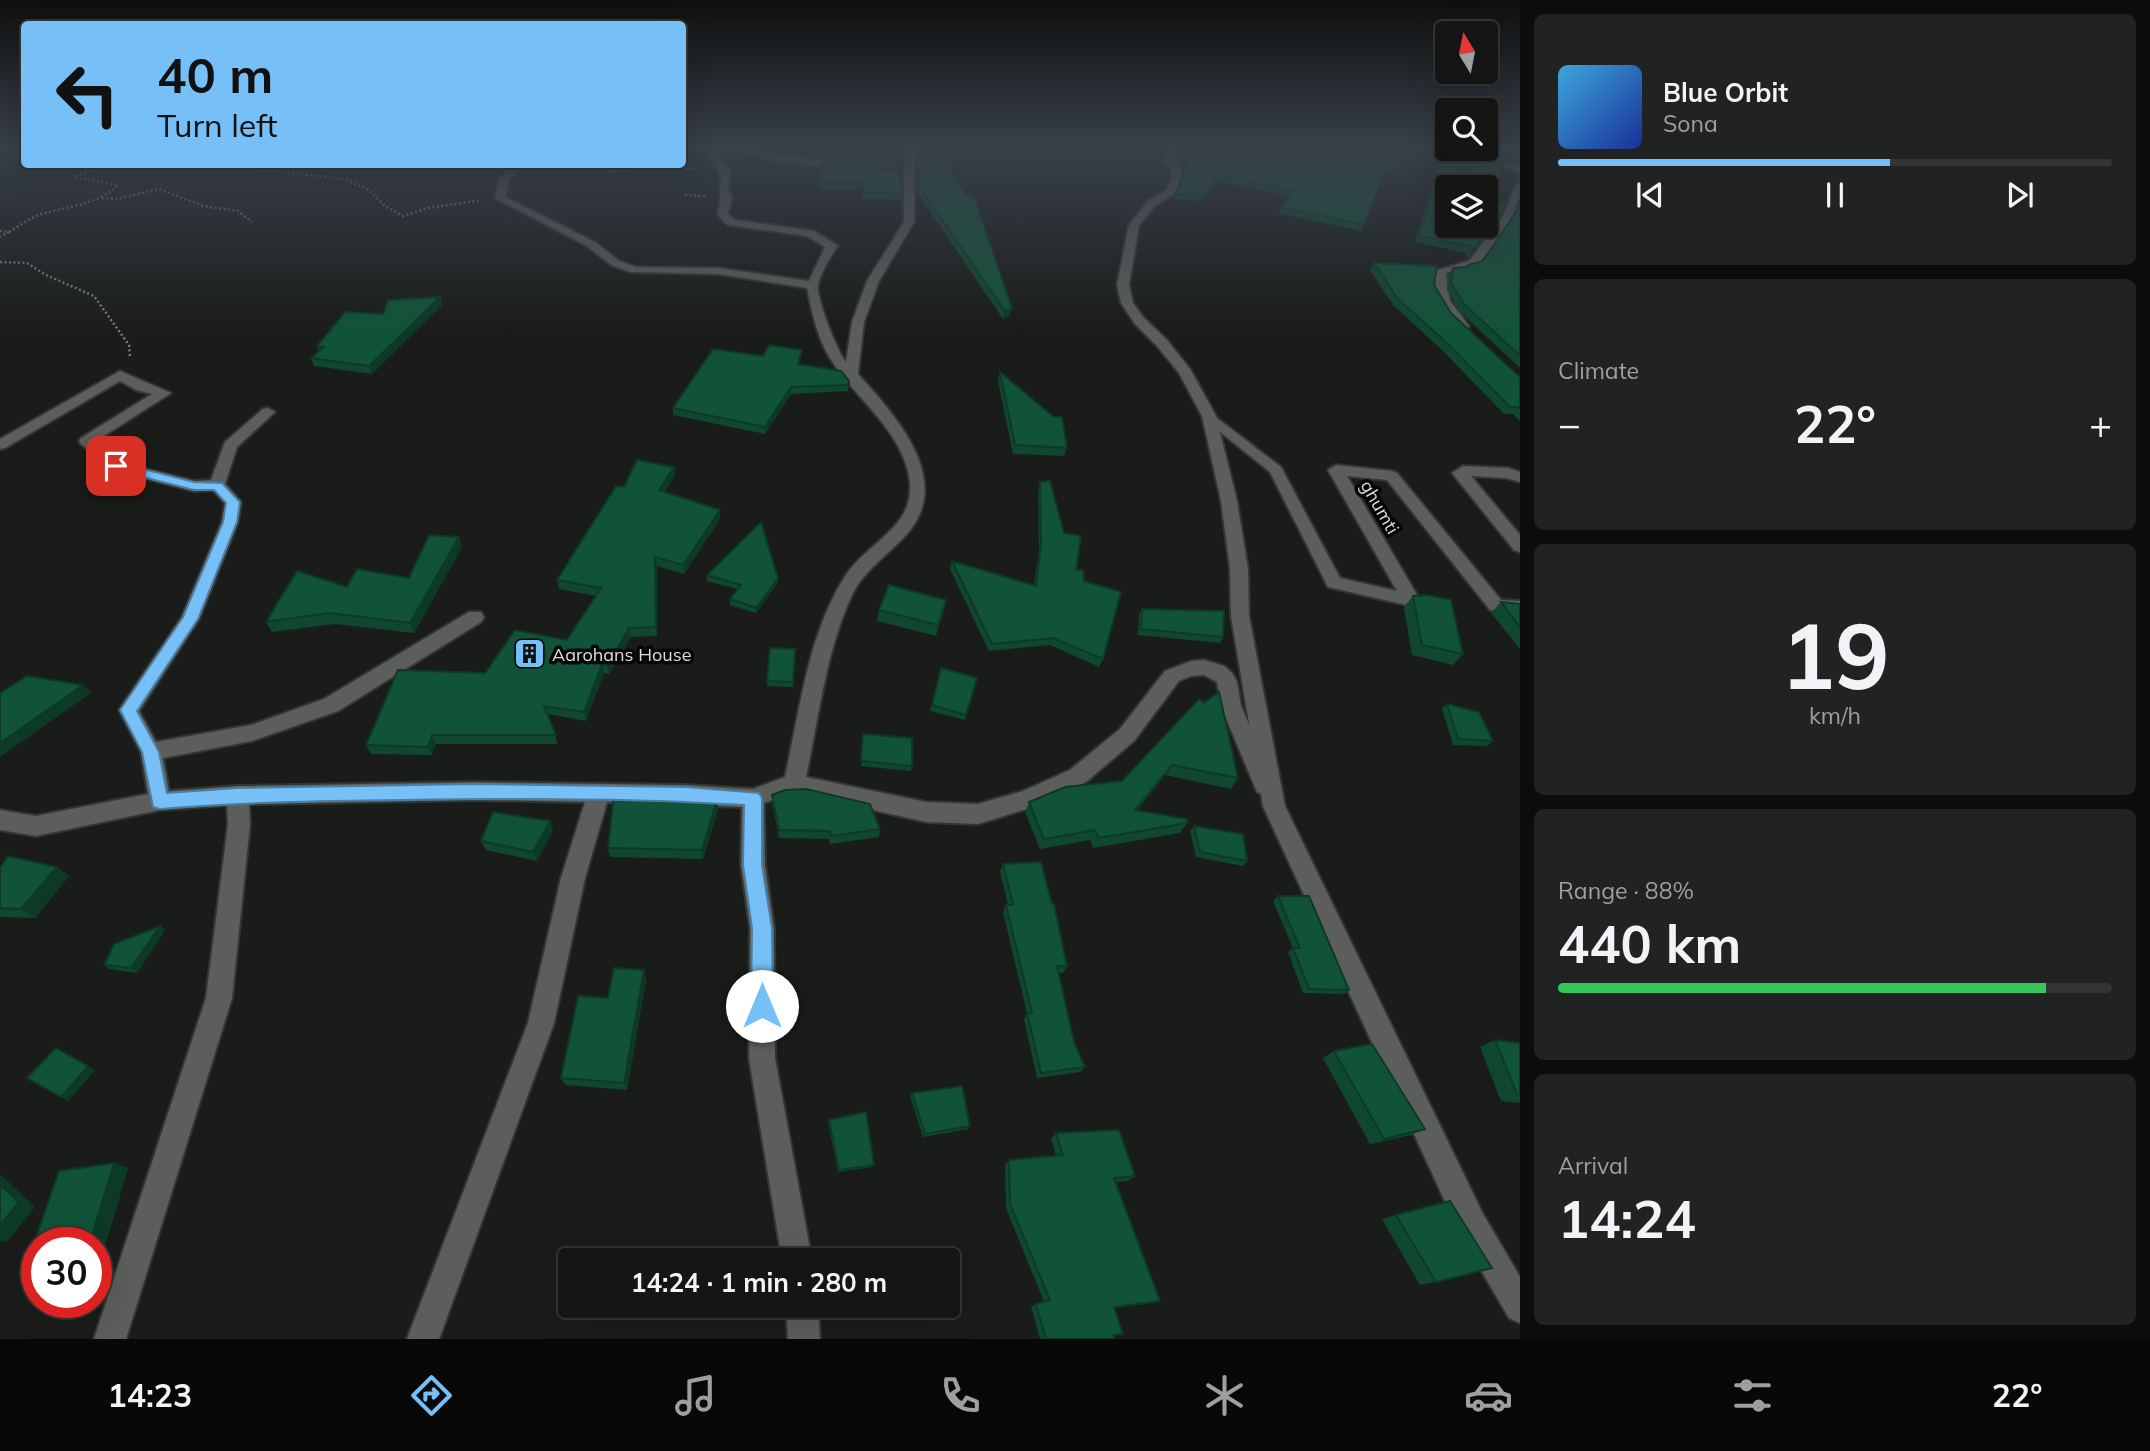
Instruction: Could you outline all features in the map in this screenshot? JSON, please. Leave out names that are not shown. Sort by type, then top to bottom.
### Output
[{"type":"street","points":[[521,208],[591,244],[615,263],[635,270],[718,271],[812,285]]},
{"type":"street","points":[[724,208],[723,215],[732,223],[810,233],[832,246],[821,256],[819,275],[812,285]]},
{"type":"street","points":[[851,374],[858,322],[873,281],[909,222],[908,208]]},
{"type":"street","points":[[1148,208],[1134,225],[1123,285],[1127,303],[1185,372],[1209,416],[1231,515],[1239,569],[1240,616],[1274,806]]},
{"type":"street","points":[[1469,333],[1451,315],[1438,290],[1440,271],[1473,264],[1516,208]]},
{"type":"street","points":[[794,783],[832,621],[853,576],[910,523],[920,490],[916,470],[897,435],[835,356],[812,285]]},
{"type":"street","points":[[0,445],[120,375],[141,387],[164,393],[86,441],[116,466],[194,486],[217,485],[233,502],[230,522],[190,619],[129,710],[151,752],[160,802]]},
{"type":"street","points":[[217,485],[230,445],[268,412]]},
{"type":"street","name":"ghumti","points":[[1209,416],[1276,470],[1334,583],[1411,600],[1336,470],[1392,477],[1496,606],[1520,607]]},
{"type":"street","points":[[1520,477],[1508,473],[1461,473],[1520,546]]},
{"type":"street","points":[[151,752],[252,733],[331,705],[475,617]]},
{"type":"street","points":[[0,820],[36,827],[160,802],[237,795],[474,792],[753,798],[794,783],[926,812],[978,814],[1028,799],[1078,776],[1127,734],[1172,676],[1182,670],[1207,668],[1221,673],[1226,680],[1230,704],[1274,806],[1472,1225],[1520,1307]]},
{"type":"street","points":[[423,1339],[541,1023],[573,878],[599,793]]},
{"type":"street","points":[[110,1339],[219,998],[239,824],[237,795]]},
{"type":"street","points":[[753,798],[752,865],[762,928],[762,1058],[795,1248]]},
{"type":"street","points":[[803,1318],[804,1339]]},
{"type":"path","points":[[0,237],[37,216],[64,208]]},
{"type":"path","points":[[221,208],[238,211],[252,222]]},
{"type":"path","points":[[389,208],[403,216],[430,208]]},
{"type":"path","points":[[0,231],[9,232]]},
{"type":"path","points":[[0,262],[27,263],[46,275],[94,296],[129,345],[130,362],[120,375]]},
{"type":"building","points":[[934,208],[978,208],[1012,308],[1005,311]]},
{"type":"building","points":[[1288,208],[1370,208],[1364,225]]},
{"type":"building","points":[[1427,208],[1435,208],[1435,238],[1482,238],[1472,252],[1471,246],[1419,236]]},
{"type":"building","points":[[1520,208],[1520,356],[1464,304],[1451,283],[1453,268],[1468,267],[1483,261]]},
{"type":"building","points":[[1374,263],[1437,266],[1434,285],[1451,313],[1520,377],[1520,408],[1510,407],[1448,344],[1397,298]]},
{"type":"building","points":[[440,297],[369,366],[311,358],[324,347],[317,346],[345,312],[383,314],[388,300]]},
{"type":"building","points":[[769,345],[802,350],[798,364],[841,371],[849,385],[791,387],[765,427],[673,408],[713,349],[763,356]]},
{"type":"building","points":[[1000,372],[1054,417],[1062,417],[1067,448],[1015,445]]},
{"type":"building","points":[[637,460],[674,467],[659,490],[720,510],[683,565],[655,557],[656,627],[629,628],[607,666],[602,664],[584,712],[544,706],[556,735],[432,735],[428,747],[366,745],[398,670],[485,673],[515,630],[567,640],[601,588],[557,580],[616,486],[624,487]]},
{"type":"building","points":[[1050,481],[1064,533],[1081,536],[1076,570],[1083,570],[1084,581],[1121,592],[1103,659],[1053,638],[992,644],[952,561],[1036,586],[1041,543],[1040,482]]},
{"type":"building","points":[[761,522],[778,578],[756,608],[730,599],[741,585],[707,575]]},
{"type":"building","points":[[429,535],[459,537],[410,623],[329,613],[266,622],[297,571],[347,587],[357,569],[409,578]]},
{"type":"building","points":[[889,585],[946,600],[938,625],[879,610]]},
{"type":"building","points":[[1427,595],[1451,600],[1463,654],[1422,645],[1413,596]]},
{"type":"building","points":[[1501,602],[1520,604],[1520,627]]},
{"type":"building","points":[[1142,609],[1224,611],[1223,637],[1141,629]]},
{"type":"building","points":[[770,648],[795,649],[793,682],[767,681]]},
{"type":"building","points":[[941,668],[977,678],[966,715],[932,705]]},
{"type":"building","points":[[27,676],[83,685],[0,743],[0,693]]},
{"type":"building","points":[[1219,692],[1238,778],[1172,765],[1135,810],[1187,819],[1187,823],[1099,838],[1095,830],[1044,839],[1029,802],[1065,787],[1122,781],[1199,699],[1204,703]]},
{"type":"building","points":[[1447,704],[1479,712],[1493,741],[1458,739]]},
{"type":"building","points":[[863,734],[912,738],[912,766],[861,761]]},
{"type":"building","points":[[806,789],[870,804],[880,829],[831,836],[830,831],[779,830],[772,795],[785,790]]},
{"type":"building","points":[[614,795],[717,799],[702,850],[608,848]]},
{"type":"building","points":[[493,812],[550,821],[533,852],[481,841]]},
{"type":"building","points":[[1194,826],[1243,834],[1247,861],[1200,852]]},
{"type":"building","points":[[8,856],[57,867],[21,909],[0,908],[0,868]]},
{"type":"building","points":[[1041,862],[1054,904],[1067,966],[1057,966],[1074,1042],[1085,1067],[1041,1073],[1027,1013],[1032,1013],[1006,905],[1013,905],[1003,864]]},
{"type":"building","points":[[1278,896],[1309,896],[1349,990],[1309,989],[1293,948],[1300,948]]},
{"type":"building","points":[[160,926],[131,968],[104,965],[114,944]]},
{"type":"building","points":[[614,968],[644,970],[624,1083],[561,1078],[578,996],[608,998]]},
{"type":"building","points":[[1495,1040],[1520,1043],[1520,1094],[1517,1094]]},
{"type":"building","points":[[1372,1044],[1425,1129],[1384,1139],[1334,1051]]},
{"type":"building","points":[[56,1048],[88,1066],[61,1097],[27,1078]]},
{"type":"building","points":[[962,1086],[970,1126],[925,1134],[912,1093]]},
{"type":"building","points":[[866,1112],[874,1165],[839,1170],[829,1120]]},
{"type":"building","points":[[1119,1130],[1135,1176],[1114,1178],[1160,1301],[1114,1307],[1123,1334],[1113,1335],[1115,1339],[1046,1339],[1036,1304],[1050,1300],[1010,1204],[1009,1160],[1063,1155],[1056,1133]]},
{"type":"building","points":[[114,1163],[95,1227],[40,1227],[59,1171]]},
{"type":"building","points":[[0,1185],[19,1202],[0,1225]]},
{"type":"building","points":[[1450,1201],[1492,1268],[1436,1282],[1396,1215]]},
{"type":"place","name":"Aarohans House","points":[[529,654]]},
{"type":"route","points":[[116,466],[194,486],[217,485],[233,502],[230,522],[190,619],[129,710],[151,752],[160,802],[237,795],[474,792],[687,794],[753,798],[752,865],[762,928],[762,1006]]}]
